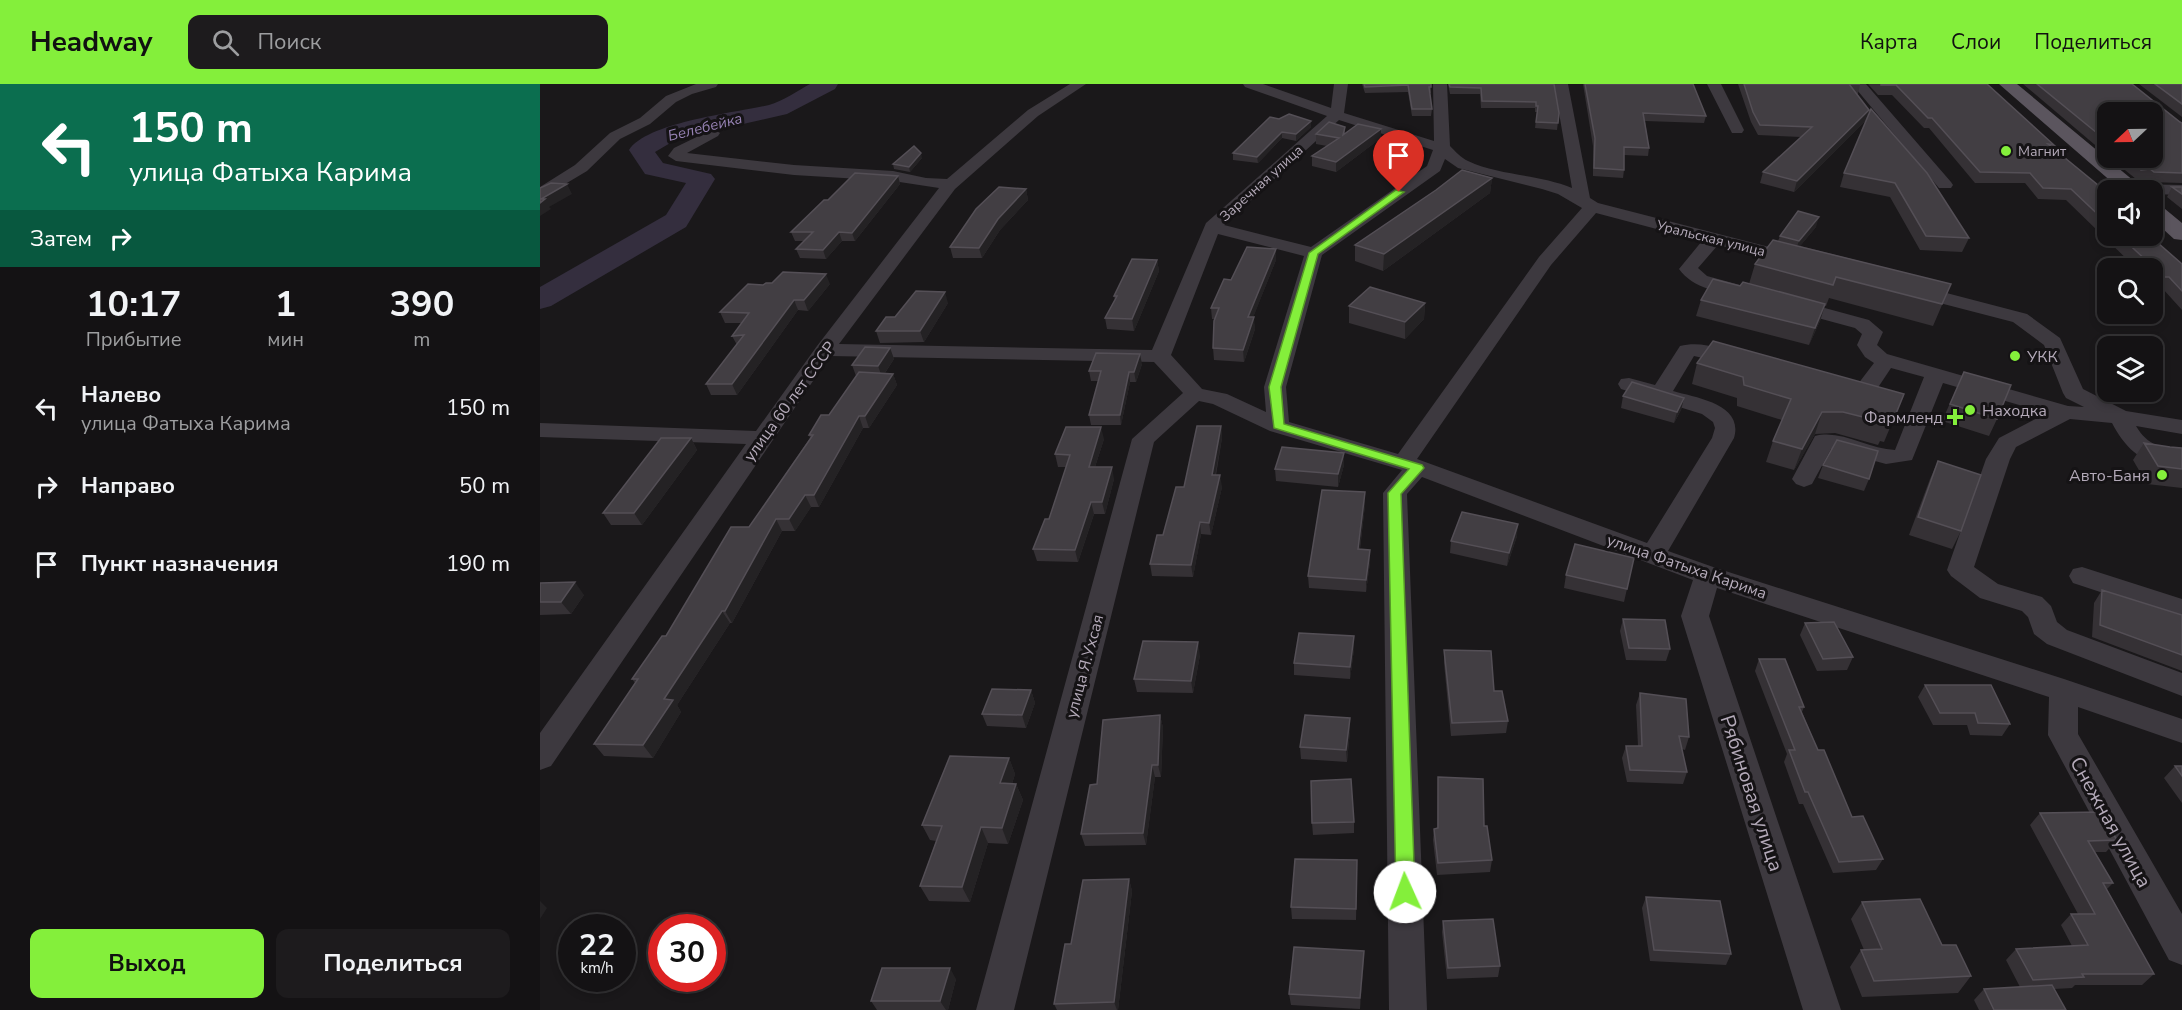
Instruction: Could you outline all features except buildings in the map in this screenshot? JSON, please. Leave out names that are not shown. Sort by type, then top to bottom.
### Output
[{"type":"main road","points":[[2007,84],[2121,180]]},
{"type":"main road","points":[[2163,218],[2182,234]]},
{"type":"street","points":[[540,194],[581,168],[615,136],[645,121],[671,99],[687,91],[711,84]]},
{"type":"street","name":"улица 60 лет СССР","points":[[540,757],[824,350],[952,184],[1033,114],[1079,84]]},
{"type":"street","name":"Уральская улица","points":[[1250,84],[1337,116],[1442,148],[1462,164],[1535,182],[1587,203],[1815,265]]},
{"type":"street","points":[[1337,116],[1341,84]]},
{"type":"street","points":[[1278,426],[1275,387],[1314,253],[1434,168],[1442,148],[1440,84]]},
{"type":"street","points":[[1408,1010],[1395,493],[1410,465],[1545,261],[1587,203],[1561,84]]},
{"type":"street","points":[[1714,84],[1737,130]]},
{"type":"street","points":[[1859,84],[1945,184]]},
{"type":"street","name":"Заречная улица","points":[[1160,356],[1212,227],[1337,116]]},
{"type":"street","points":[[713,133],[679,151],[676,156],[783,169],[893,176],[926,183],[952,184]]},
{"type":"street","points":[[2163,190],[2182,190]]},
{"type":"street","points":[[1212,227],[1314,253]]},
{"type":"street","points":[[1713,238],[1688,269],[1693,276],[1700,280],[1863,324],[1873,332],[1867,345],[1872,353],[1886,360],[2066,411],[2182,427]]},
{"type":"street","points":[[1895,285],[2020,318],[2053,342],[2074,393],[2120,417],[2133,441],[2142,450],[2173,457]]},
{"type":"street","points":[[824,350],[1160,356],[1195,394]]},
{"type":"street","points":[[1660,393],[1687,350],[1701,350],[1759,365]]},
{"type":"street","points":[[1816,381],[1855,391],[1865,390],[1886,360]]},
{"type":"street","points":[[1804,479],[1823,441],[1836,442],[1887,457],[1904,455],[1936,374]]},
{"type":"street","points":[[1629,384],[1710,409],[1724,419],[1726,428],[1723,438],[1653,555]]},
{"type":"street","name":"улица Фатыха Карима","points":[[1195,394],[1219,399],[1278,426],[1410,465],[1707,574],[2064,690],[2182,731]]},
{"type":"street","name":"улица Я.Ухсая","points":[[995,1010],[1143,439],[1195,394]]},
{"type":"street","points":[[2066,411],[2007,443],[1998,459],[1960,570],[1989,591],[2032,604],[2041,613],[2044,627],[2057,637],[2182,685]]},
{"type":"street","points":[[540,430],[761,438]]},
{"type":"street","name":"Рябиновая улица","points":[[1707,574],[1695,616],[1822,1010]]},
{"type":"street","points":[[2082,576],[2182,609]]},
{"type":"street","name":"Снежная улица","points":[[2064,690],[2063,735],[2182,948]]},
{"type":"waterway","name":"Белебейка","points":[[540,300],[676,221],[702,179],[654,169],[641,150],[669,134],[779,109],[827,84]]},
{"type":"place","name":"Магнит","points":[[2006,151]]},
{"type":"place","name":"УКК","points":[[2015,356]]},
{"type":"place","name":"Находка","points":[[1970,410]]},
{"type":"place","name":"Фармленд","points":[[1955,417]]},
{"type":"place","name":"Авто-Баня","points":[[2162,475]]},
{"type":"route","points":[[1399,192],[1314,253],[1275,387],[1278,426],[1418,468],[1395,493],[1405,892]]}]
